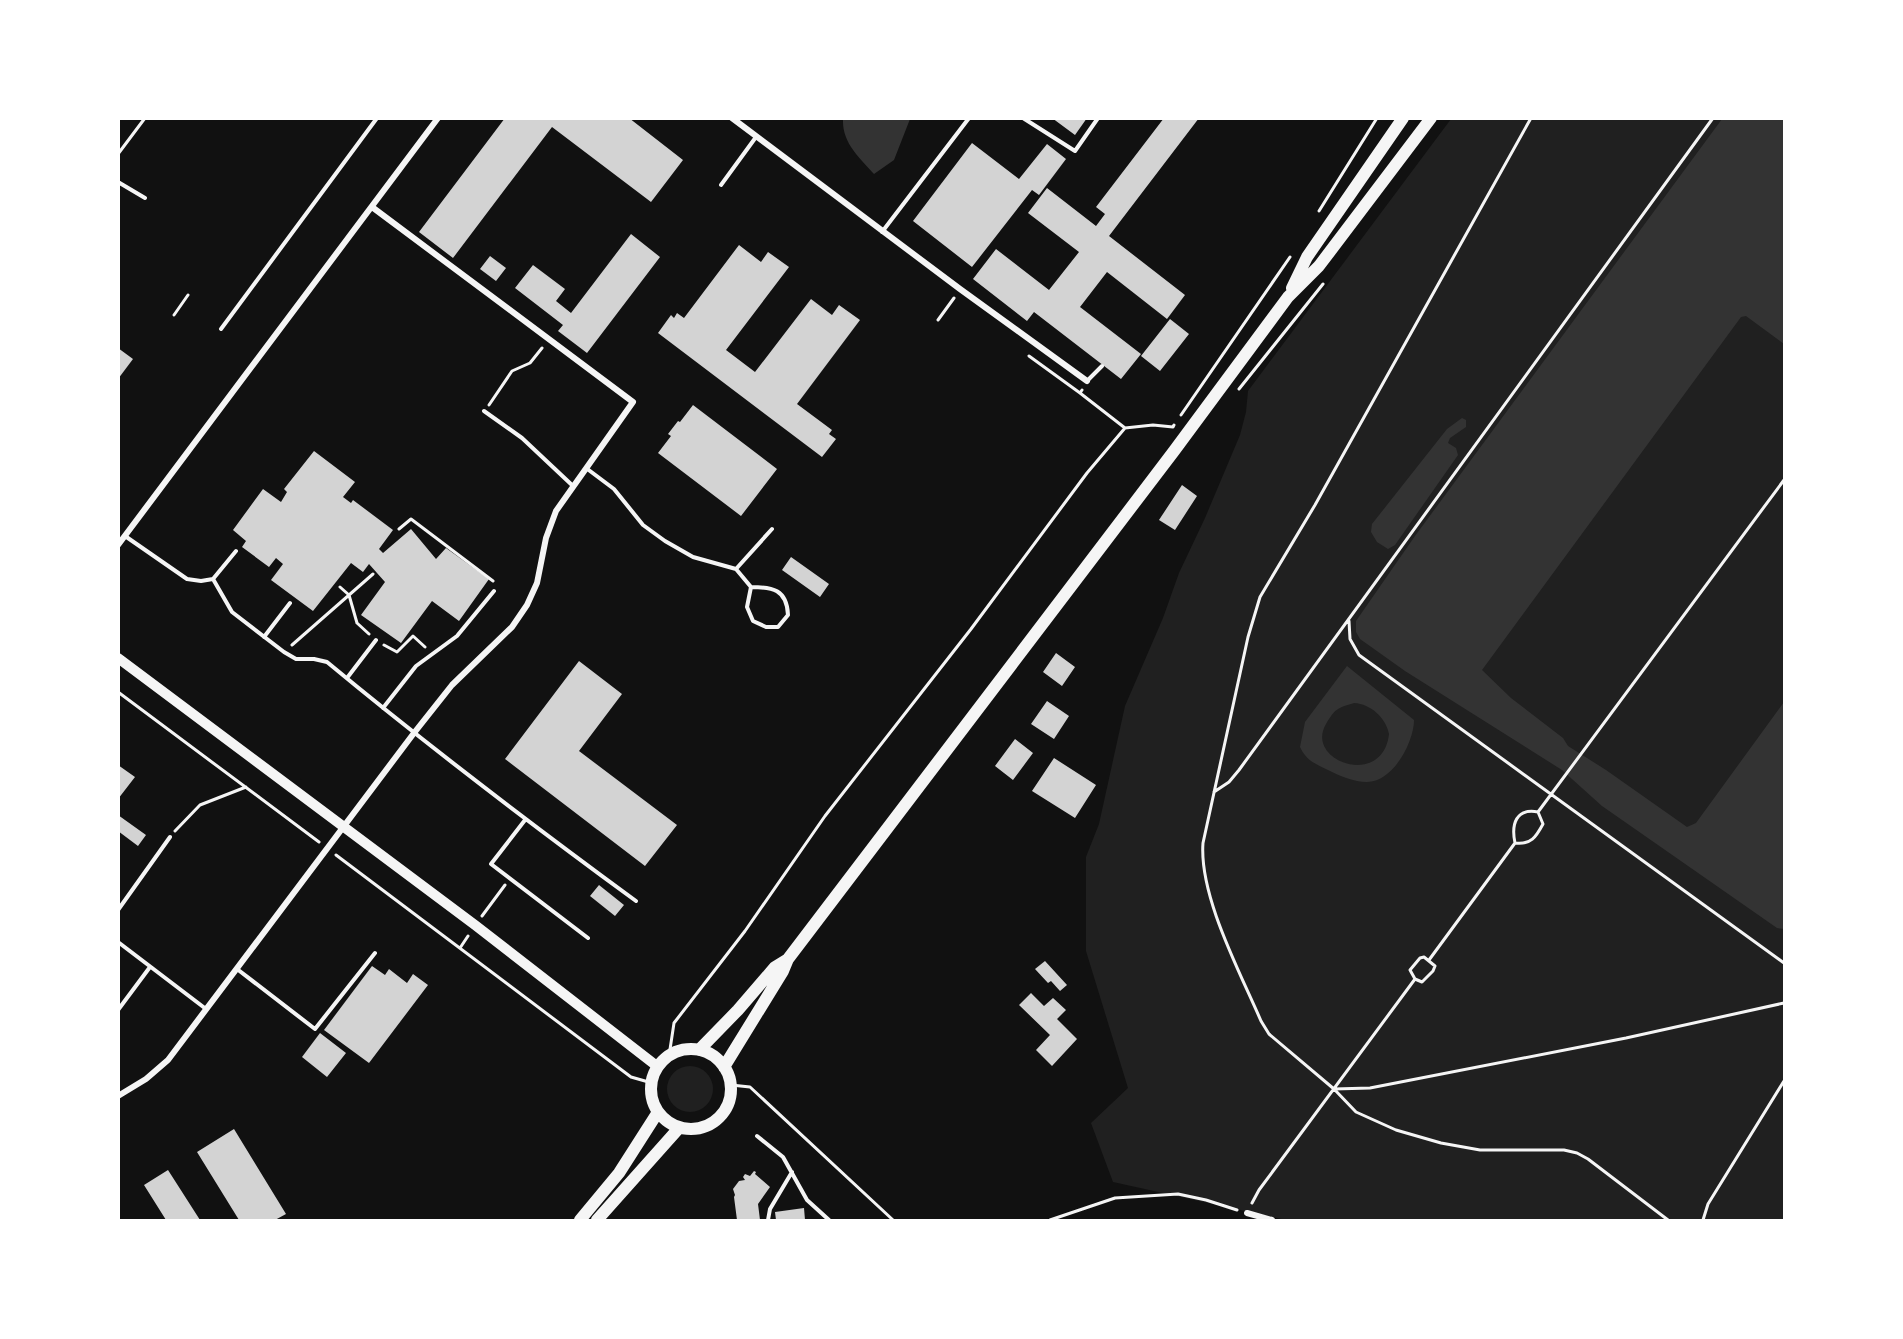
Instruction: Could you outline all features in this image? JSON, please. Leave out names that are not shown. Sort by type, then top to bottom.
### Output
[{"type":"main road","points":[[1288,297],[1307,257],[1403,118]]},
{"type":"main road","points":[[1396,165],[1410,133],[1420,118]]},
{"type":"main road","points":[[724,1067],[783,971],[788,958],[1174,451],[1288,297],[1319,266],[1431,118]]},
{"type":"main road","points":[[699,1050],[775,967],[788,958]]},
{"type":"main road","points":[[684,1050],[699,1050],[709,1054],[724,1067],[731,1085],[730,1100],[723,1113],[714,1122],[698,1128],[680,1128],[668,1122],[658,1112],[652,1098],[651,1083],[658,1066],[669,1056],[684,1050]]},
{"type":"main road","points":[[580,1221],[619,1173],[658,1112]]},
{"type":"main road","points":[[597,1221],[680,1128]]},
{"type":"street","points":[[118,545],[438,118]]},
{"type":"street","points":[[732,118],[882,232],[1087,381]]},
{"type":"street","points":[[118,1096],[146,1079],[168,1060],[452,685],[512,627],[528,605],[537,583],[546,538],[556,512],[633,402],[372,207]]},
{"type":"street","points":[[118,658],[475,925],[658,1066]]},
{"type":"street","points":[[1247,1213],[1272,1221]]},
{"type":"lane","points":[[221,329],[377,118]]},
{"type":"lane","points":[[882,232],[969,118]]},
{"type":"lane","points":[[1023,118],[1075,152],[1098,118]]},
{"type":"lane","points":[[721,185],[756,137]]},
{"type":"lane","points":[[118,182],[145,198]]},
{"type":"lane","points":[[1087,381],[1102,366]]},
{"type":"lane","points":[[484,411],[522,438],[574,487]]},
{"type":"lane","points":[[586,468],[614,489],[643,525],[665,541],[693,557],[736,569],[751,587]]},
{"type":"lane","points":[[736,569],[772,529]]},
{"type":"lane","points":[[125,536],[187,579],[201,581],[213,579],[236,551]]},
{"type":"lane","points":[[213,579],[232,612],[264,637],[296,658],[314,658],[327,662],[525,820],[636,901]]},
{"type":"lane","points":[[751,587],[772,587],[788,606],[788,615],[778,627],[766,627],[753,621],[747,607],[751,587]]},
{"type":"lane","points":[[383,708],[416,666],[458,636],[494,591]]},
{"type":"lane","points":[[264,637],[290,603]]},
{"type":"lane","points":[[346,678],[376,640]]},
{"type":"lane","points":[[525,820],[490,864],[588,938]]},
{"type":"lane","points":[[118,910],[170,837]]},
{"type":"lane","points":[[118,942],[207,1010]]},
{"type":"lane","points":[[237,969],[315,1029],[375,953]]},
{"type":"lane","points":[[118,1010],[150,967]]},
{"type":"lane","points":[[758,1136],[783,1157],[807,1200],[829,1221]]},
{"type":"lane","points":[[768,1221],[771,1209],[792,1172]]},
{"type":"path","points":[[118,154],[145,118]]},
{"type":"path","points":[[1318,214],[1377,118]]},
{"type":"path","points":[[1532,118],[1315,505],[1260,597],[1248,637],[1203,843],[1202,857],[1213,905],[1261,1021],[1269,1034],[1334,1089],[1356,1113],[1396,1130],[1441,1143],[1480,1150],[1564,1150],[1576,1153],[1588,1159],[1668,1221]]},
{"type":"path","points":[[1214,792],[1229,782],[1239,770],[1713,118]]},
{"type":"path","points":[[669,1056],[674,1023],[745,931],[825,816],[971,630],[1087,473],[1125,428],[1153,424],[1173,427],[1292,254]]},
{"type":"path","points":[[938,320],[960,289]]},
{"type":"path","points":[[174,315],[188,295]]},
{"type":"path","points":[[484,411],[512,371],[530,363],[548,339]]},
{"type":"path","points":[[1029,356],[1125,428]]},
{"type":"path","points":[[1080,393],[1087,381]]},
{"type":"path","points":[[1538,812],[1785,480]]},
{"type":"path","points":[[399,529],[411,519],[494,582],[494,591]]},
{"type":"path","points":[[284,652],[373,573]]},
{"type":"path","points":[[1349,619],[1350,639],[1359,655],[1785,963]]},
{"type":"path","points":[[118,692],[631,1077],[651,1083]]},
{"type":"path","points":[[170,837],[184,819],[200,805],[246,788]]},
{"type":"path","points":[[1429,960],[1515,843],[1513,832],[1515,821],[1522,813],[1529,810],[1538,812]]},
{"type":"path","points":[[1515,843],[1530,842],[1539,832],[1543,824],[1538,812]]},
{"type":"path","points":[[459,948],[510,879]]},
{"type":"path","points":[[1420,958],[1429,960],[1435,966],[1433,970],[1422,982],[1415,979],[1410,970],[1420,958]]},
{"type":"path","points":[[1253,1202],[1259,1190],[1415,979]]},
{"type":"path","points":[[1334,1089],[1370,1088],[1614,1040],[1785,1003]]},
{"type":"path","points":[[1703,1221],[1708,1204],[1785,1081]]},
{"type":"path","points":[[731,1085],[750,1087],[893,1221]]},
{"type":"path","points":[[1050,1221],[1115,1198],[1178,1194],[1247,1213]]},
{"type":"shaded area","points":[[843,118],[910,119],[894,160],[874,174],[848,142],[843,128]]},
{"type":"shaded area","points":[[1451,119],[1784,119],[1784,1220],[1286,1220],[1113,1182],[1091,1123],[1128,1088],[1086,951],[1086,857],[1099,824],[1125,706],[1163,618],[1179,573],[1240,435],[1248,391]]},
{"type":"shaded area","points":[[1722,119],[1784,119],[1784,344],[1746,316],[1741,317],[1482,670],[1511,698],[1563,738],[1568,746],[1687,827],[1696,823],[1784,702],[1784,929],[1777,928],[1602,806],[1562,770],[1405,671],[1360,639],[1356,632],[1356,621],[1415,536]]},
{"type":"shaded area","points":[[1462,418],[1466,420],[1466,427],[1450,438],[1448,443],[1456,448],[1458,455],[1395,545],[1388,549],[1377,542],[1371,532],[1372,524],[1447,429]]},
{"type":"shaded area","points":[[1347,666],[1414,720],[1410,739],[1400,759],[1385,775],[1367,782],[1342,776],[1319,766],[1308,758],[1300,747],[1305,722]],"holes":[[[1354,703],[1372,709],[1381,717],[1389,734],[1384,751],[1374,761],[1361,765],[1347,764],[1335,758],[1326,749],[1322,737],[1326,724],[1334,712]]]},
{"type":"shaded area","points":[[695,1066],[707,1072],[712,1080],[712,1098],[707,1106],[699,1111],[685,1112],[673,1106],[668,1098],[667,1084],[673,1072],[681,1067]]},
{"type":"building","points":[[505,118],[629,118],[683,160],[651,202],[552,127],[453,258],[419,232]]},
{"type":"building","points":[[1052,118],[1087,118],[1075,135]]},
{"type":"building","points":[[1164,118],[1199,118],[1109,236],[1185,295],[1167,319],[1107,272],[1080,307],[1141,354],[1121,379],[1034,312],[1027,321],[973,279],[996,249],[1049,290],[1079,252],[1028,213],[1047,188],[1096,226],[1105,214],[1096,207]]},
{"type":"building","points":[[972,143],[1019,179],[1047,144],[1066,159],[1039,195],[1032,190],[972,267],[913,221]]},
{"type":"building","points":[[631,234],[660,257],[587,353],[558,331],[563,325],[515,288],[533,265],[565,289],[556,301],[571,313]]},
{"type":"building","points":[[739,245],[761,262],[768,252],[789,267],[726,350],[755,372],[811,299],[832,315],[839,305],[860,320],[797,404],[832,430],[829,434],[836,439],[822,457],[658,333],[671,315],[674,318],[677,313],[684,318]]},
{"type":"building","points":[[490,256],[506,268],[496,281],[480,269]]},
{"type":"building","points":[[1170,319],[1189,334],[1160,371],[1141,356]]},
{"type":"building","points":[[118,348],[133,359],[118,379]]},
{"type":"building","points":[[693,405],[777,469],[741,516],[658,453],[671,436],[668,434]]},
{"type":"building","points":[[314,451],[355,482],[343,497],[351,503],[353,500],[393,530],[379,549],[383,553],[411,529],[436,559],[446,548],[489,579],[459,621],[432,601],[401,643],[361,615],[385,582],[369,564],[363,572],[351,563],[313,611],[271,580],[283,564],[276,558],[269,567],[242,547],[246,541],[233,530],[263,489],[281,502],[287,492],[284,489]]},
{"type":"building","points":[[1182,485],[1197,496],[1175,530],[1159,520]]},
{"type":"building","points":[[791,557],[829,584],[820,597],[782,570]]},
{"type":"building","points":[[1056,653],[1075,667],[1062,686],[1043,672]]},
{"type":"building","points":[[579,661],[622,694],[579,751],[677,825],[645,866],[505,759]]},
{"type":"building","points":[[1047,701],[1069,716],[1054,739],[1031,724]]},
{"type":"building","points":[[1015,739],[1033,753],[1013,780],[995,766]]},
{"type":"building","points":[[1054,758],[1096,785],[1075,818],[1032,791]]},
{"type":"building","points":[[118,765],[135,777],[118,799]]},
{"type":"building","points":[[118,815],[146,835],[138,846],[118,831]]},
{"type":"building","points":[[599,885],[624,905],[615,916],[590,896]]},
{"type":"building","points":[[1045,961],[1067,985],[1060,991],[1051,981],[1048,983],[1035,969]]},
{"type":"building","points":[[372,966],[385,975],[389,969],[407,983],[413,974],[428,985],[369,1063],[324,1030]]},
{"type":"building","points":[[1031,993],[1044,1006],[1053,998],[1066,1010],[1057,1019],[1077,1039],[1052,1066],[1036,1050],[1050,1035],[1019,1005]]},
{"type":"building","points":[[320,1033],[346,1053],[327,1077],[302,1057]]},
{"type":"building","points":[[234,1129],[286,1214],[275,1220],[239,1220],[197,1152]]},
{"type":"building","points":[[168,1170],[200,1220],[166,1220],[144,1185]]},
{"type":"building","points":[[754,1171],[770,1187],[758,1204],[760,1220],[737,1220],[733,1189],[739,1181],[745,1180],[743,1177],[745,1174],[750,1176]]},
{"type":"building","points":[[804,1208],[805,1220],[776,1220],[775,1212]]}]
